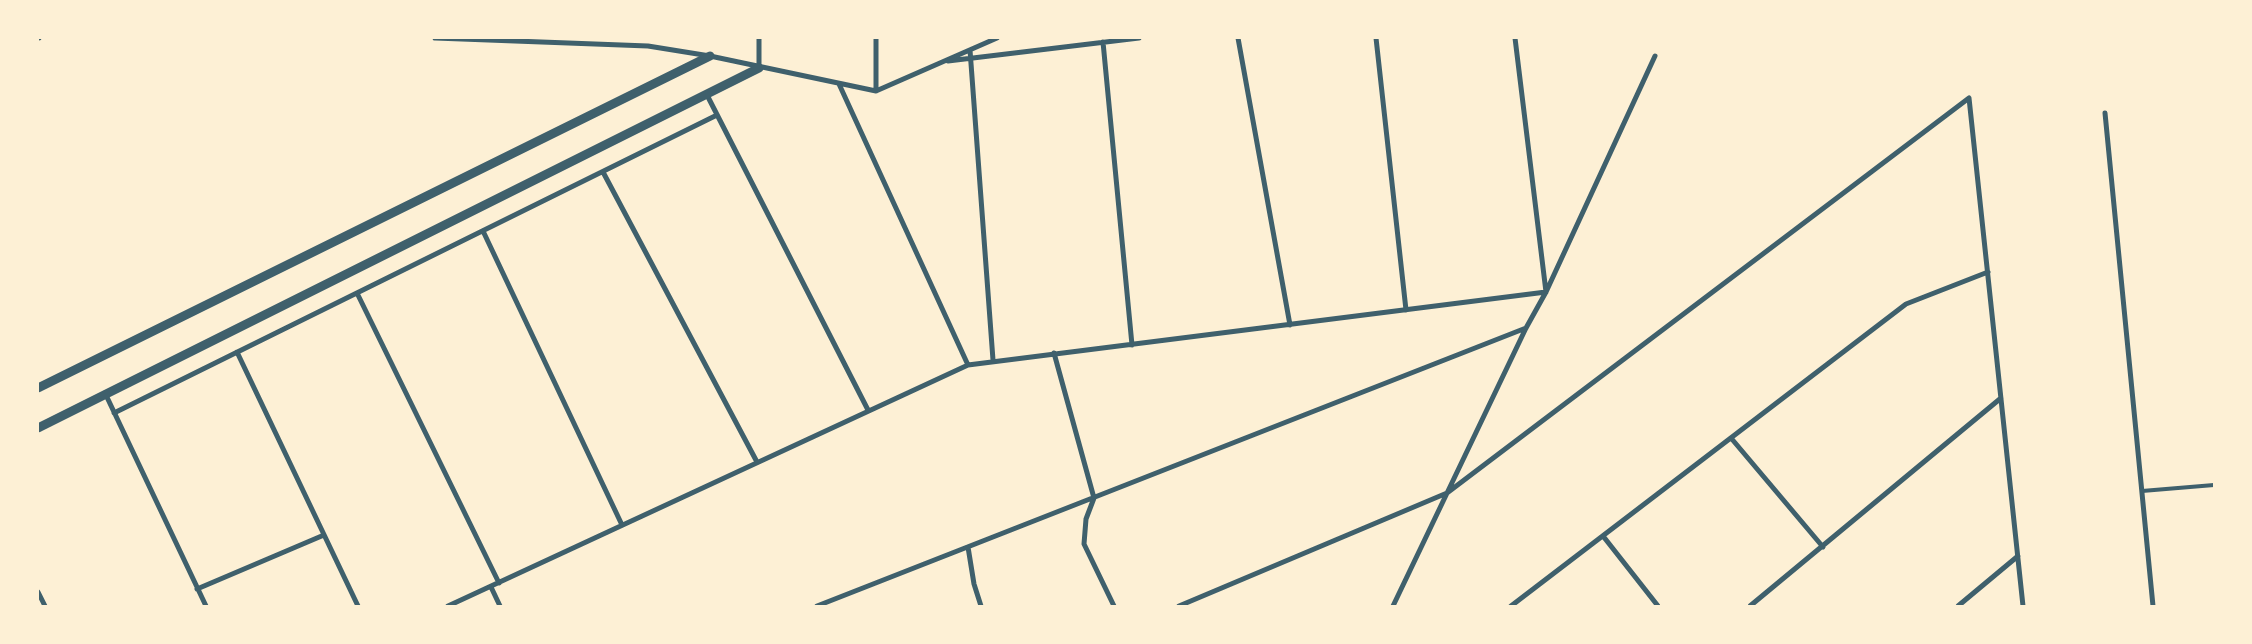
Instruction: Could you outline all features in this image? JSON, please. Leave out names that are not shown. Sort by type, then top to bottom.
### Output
[{"type":"street","points":[[435,38],[521,39],[648,46],[710,56],[759,68],[876,91],[997,38]]},
{"type":"street","points":[[759,38],[759,68]]},
{"type":"street","points":[[876,38],[876,91]]},
{"type":"street","points":[[943,61],[1139,38]]},
{"type":"street","points":[[1238,38],[1290,325]]},
{"type":"street","points":[[1376,38],[1406,310]]},
{"type":"street","points":[[1515,38],[1546,292]]},
{"type":"street","points":[[1103,42],[1132,344]]},
{"type":"street","points":[[970,50],[993,360]]},
{"type":"street","points":[[38,388],[710,56]]},
{"type":"street","points":[[1394,606],[1526,328],[1546,292],[1655,56]]},
{"type":"street","points":[[38,428],[759,68]]},
{"type":"street","points":[[839,84],[968,365]]},
{"type":"street","points":[[707,95],[868,410]]},
{"type":"street","points":[[1179,606],[1447,493],[1969,98],[2023,606]]},
{"type":"street","points":[[2105,112],[2153,606]]},
{"type":"street","points":[[114,413],[717,115]]},
{"type":"street","points":[[602,172],[757,462]]},
{"type":"street","points":[[483,231],[622,525]]},
{"type":"street","points":[[1511,606],[1906,304],[1988,272]]},
{"type":"street","points":[[448,606],[968,365],[993,360],[1290,325],[1546,292]]},
{"type":"street","points":[[356,293],[499,583]]},
{"type":"street","points":[[817,606],[1526,328]]},
{"type":"street","points":[[237,352],[358,606]]},
{"type":"street","points":[[1054,353],[1094,498],[1086,519],[1084,544],[1114,606]]},
{"type":"street","points":[[105,393],[206,606]]},
{"type":"street","points":[[1751,606],[2001,398]]},
{"type":"street","points":[[1731,438],[1823,547]]},
{"type":"street","points":[[197,588],[324,535]]},
{"type":"street","points":[[1603,536],[1658,606]]},
{"type":"street","points":[[968,547],[974,584],[981,606]]},
{"type":"street","points":[[1958,606],[2018,556]]},
{"type":"street","points":[[491,587],[500,606]]},
{"type":"street","points":[[38,592],[45,606]]},
{"type":"lane","points":[[2142,491],[2214,484]]}]
